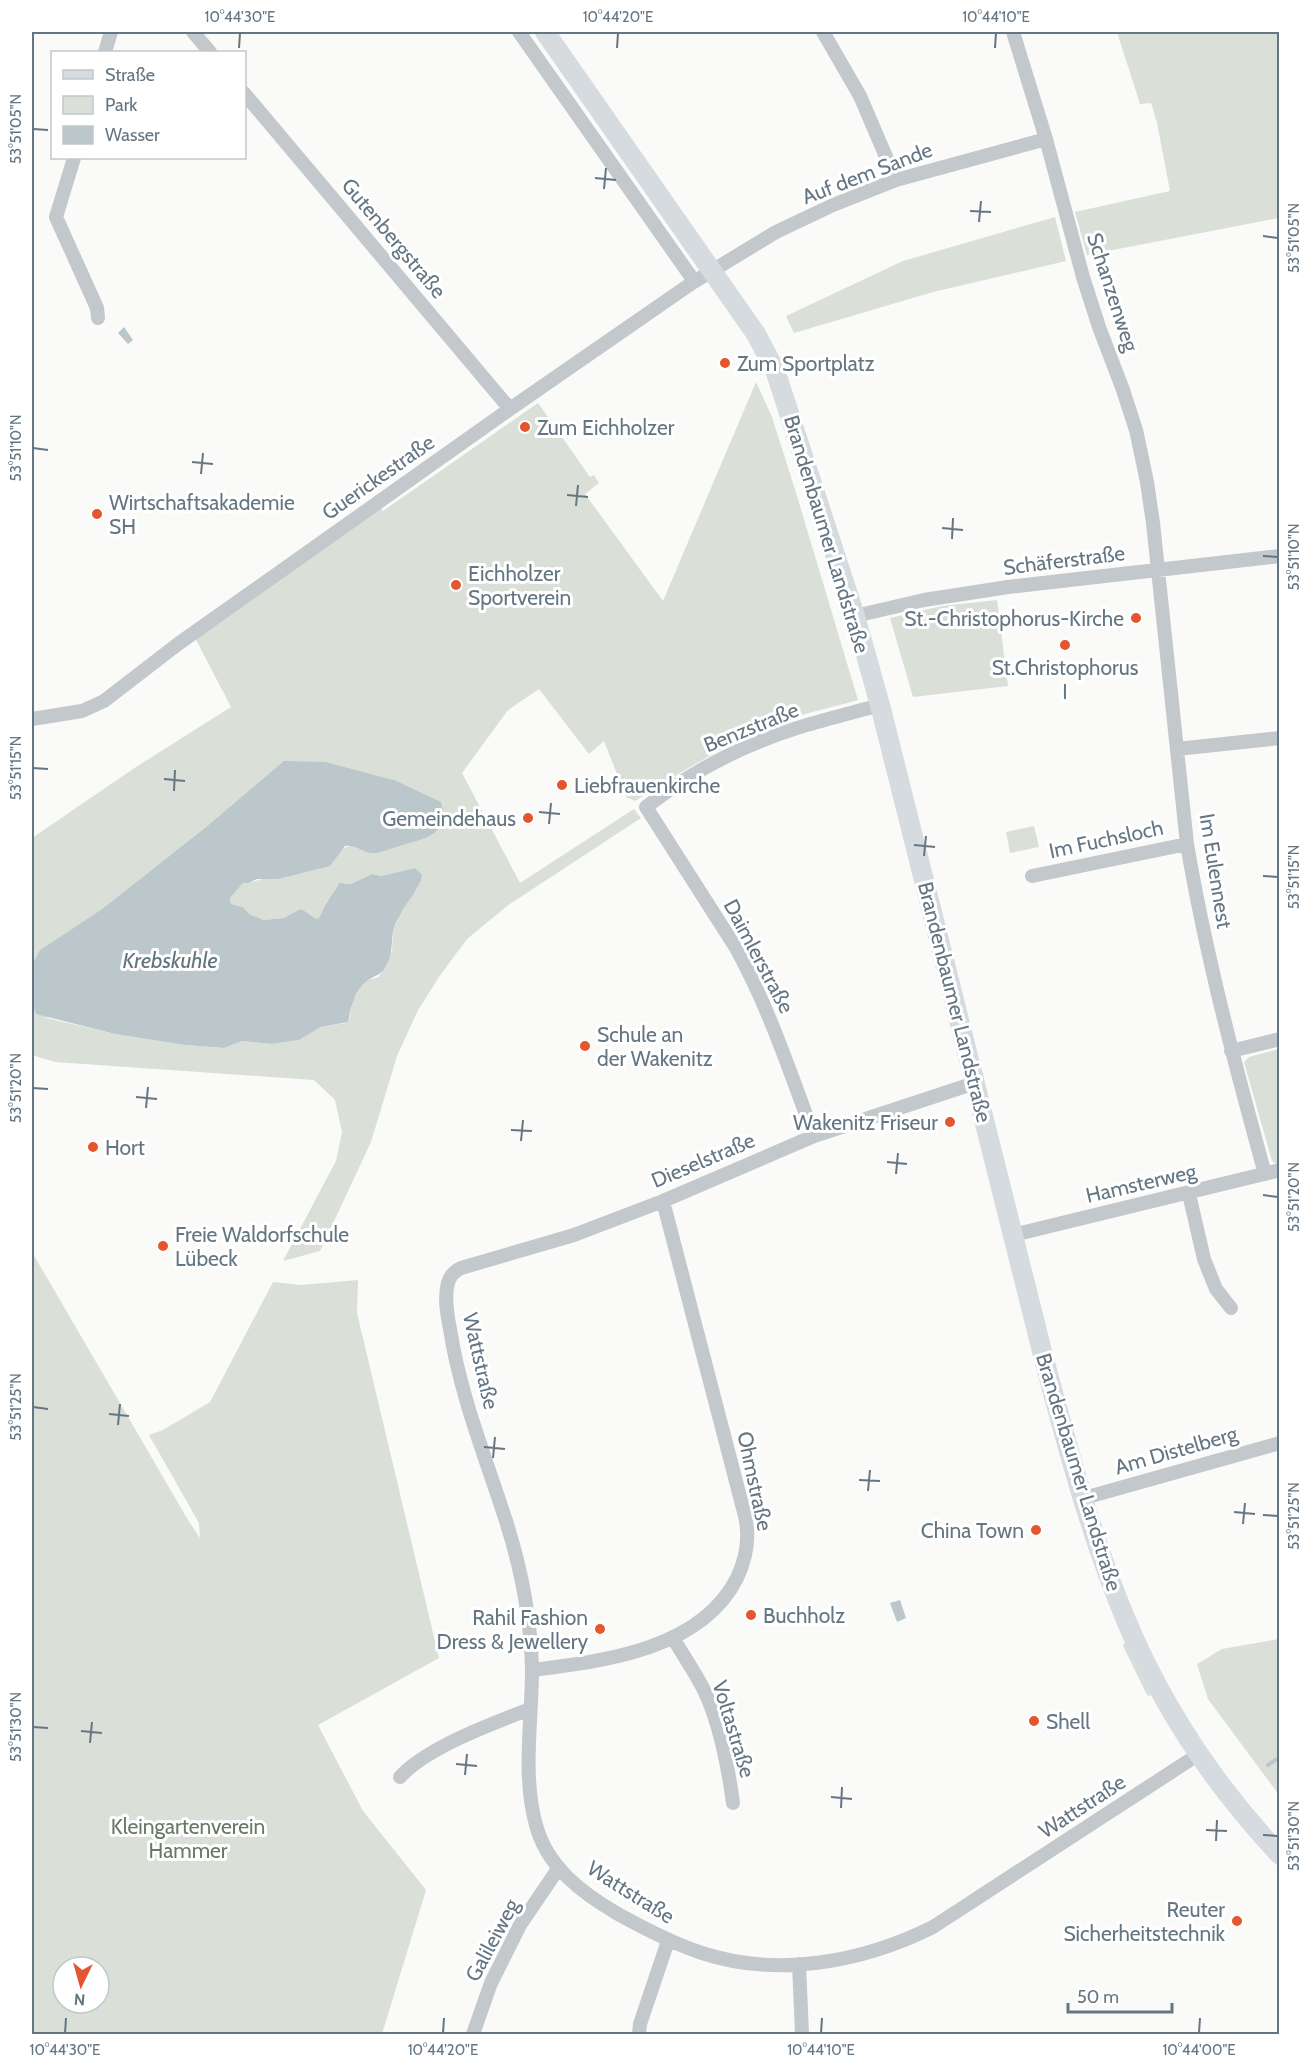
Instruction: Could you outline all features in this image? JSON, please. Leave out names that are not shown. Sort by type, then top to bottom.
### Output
[{"type":"main road","name":"Brandenbaumer Landstraße","points":[[545,32],[756,334],[775,370],[855,616],[880,705],[1056,1402],[1084,1498],[1126,1622],[1157,1685],[1199,1754],[1238,1807],[1280,1855]]},
{"type":"street","points":[[105,51],[111,32]]},
{"type":"street","points":[[193,32],[209,51]]},
{"type":"street","points":[[519,32],[694,281]]},
{"type":"street","points":[[823,32],[860,96],[896,180]]},
{"type":"street","name":"Schanzenweg","points":[[1013,32],[1046,139],[1083,277],[1136,430],[1147,482],[1158,569]]},
{"type":"street","name":"Gutenbergstraße","points":[[246,95],[510,409]]},
{"type":"street","name":"Auf dem Sande","points":[[712,270],[776,232],[833,205],[896,180],[1046,139]]},
{"type":"street","points":[[74,159],[56,217],[97,308],[98,318]]},
{"type":"street","name":"Guerickestraße","points":[[32,719],[82,711],[104,701],[178,644],[510,409],[712,270]]},
{"type":"street","name":"Schäferstraße","points":[[855,616],[924,600],[1008,587],[1280,556]]},
{"type":"street","name":"Im Eulennest","points":[[1158,569],[1187,844],[1231,1051],[1265,1174]]},
{"type":"street","name":"Benzstraße","points":[[646,807],[713,763],[760,741],[790,730],[880,705]]},
{"type":"street","points":[[1177,749],[1280,738]]},
{"type":"street","name":"Daimlerstraße","points":[[646,807],[718,918],[748,970],[777,1036],[814,1136]]},
{"type":"street","name":"Im Fuchsloch","points":[[1032,876],[1187,844]]},
{"type":"street","points":[[1231,1051],[1280,1039]]},
{"type":"street","name":"Dieselstraße","points":[[450,1277],[461,1268],[574,1235],[663,1201],[814,1136],[975,1083]]},
{"type":"street","name":"Hamsterweg","points":[[1013,1235],[1280,1170]]},
{"type":"street","points":[[1189,1194],[1204,1259],[1216,1289],[1231,1308]]},
{"type":"street","name":"Ohmstraße","points":[[532,1670],[595,1661],[632,1652],[673,1638],[720,1603],[732,1588],[746,1555],[748,1529],[663,1201]]},
{"type":"street","name":"Wattstraße","points":[[450,1277],[447,1301],[452,1344],[468,1404],[520,1568],[528,1618],[532,1670],[530,1798],[536,1826],[545,1850],[558,1869],[608,1908],[668,1941],[703,1954],[737,1961],[771,1965],[829,1962],[879,1950],[908,1940],[933,1927],[1199,1754]]},
{"type":"street","name":"Am Distelberg","points":[[1084,1498],[1280,1443]]},
{"type":"street","name":"Voltastraße","points":[[673,1638],[705,1692],[723,1750],[733,1803]]},
{"type":"street","points":[[400,1777],[410,1765],[462,1738],[530,1709]]},
{"type":"street","name":"Galileiweg","points":[[473,2034],[491,1983],[520,1925],[558,1869]]},
{"type":"street","points":[[639,2034],[640,2024],[668,1941]]},
{"type":"street","points":[[799,1964],[802,2034]]},
{"type":"green space","points":[[1117,32],[1279,32],[1279,218],[1087,255],[1075,212],[1170,191],[1151,103],[1140,104]]},
{"type":"green space","points":[[1055,217],[1066,261],[933,292],[794,333],[786,316],[903,261]]},
{"type":"green space","points":[[756,382],[772,417],[858,700],[775,723],[714,753],[635,801],[626,797],[604,741],[589,754],[539,689],[508,710],[462,773],[520,883],[634,809],[641,818],[507,906],[467,939],[441,974],[418,1010],[397,1056],[371,1142],[320,1251],[283,1261],[336,1161],[342,1132],[335,1100],[314,1080],[55,1062],[32,1055],[32,838],[136,767],[231,707],[193,634],[377,503],[383,511],[538,403],[590,477],[594,475],[599,483],[585,494],[663,601]],"holes":[[[284,762],[326,762],[394,780],[352,845],[267,878],[243,883],[230,898],[231,904],[243,907],[249,914],[264,920],[284,918],[300,909],[318,919],[324,912],[326,903],[345,883],[351,884],[372,874],[381,876],[415,868],[418,888],[400,914],[393,931],[392,951],[379,977],[368,980],[360,988],[353,1000],[349,1020],[346,1023],[321,1027],[299,1040],[272,1044],[242,1041],[224,1048],[185,1045],[115,1034],[47,1018],[40,950],[102,909]]]},
{"type":"green space","points":[[997,600],[1008,686],[913,697],[890,618],[942,606]]},
{"type":"green space","points":[[1034,826],[1039,847],[1010,853],[1006,832]]},
{"type":"green space","points":[[1279,1049],[1279,1163],[1276,1164],[1272,1161],[1244,1062],[1249,1057]]},
{"type":"green space","name":"Kleingartenverein Hammer","points":[[32,1252],[200,1538],[199,1523],[149,1435],[163,1430],[210,1402],[273,1282],[301,1285],[358,1280],[357,1313],[439,1658],[318,1725],[363,1811],[426,1890],[382,2034],[32,2034]]},
{"type":"green space","points":[[1280,1639],[1279,1795],[1208,1699],[1197,1664],[1222,1649]]},
{"type":"green space","points":[[1125,1642],[1152,1695],[1148,1696],[1146,1693],[1123,1646]]},
{"type":"water","points":[[124,327],[133,340],[128,344],[118,333]]},
{"type":"water","name":"Krebskuhle","points":[[284,761],[326,762],[394,780],[441,802],[442,822],[433,834],[426,838],[375,853],[345,846],[330,866],[278,879],[257,879],[243,883],[230,898],[231,904],[243,907],[249,914],[264,920],[284,918],[300,909],[318,919],[339,883],[351,884],[372,874],[381,876],[415,868],[422,875],[419,886],[395,925],[391,952],[385,968],[367,981],[356,994],[348,1022],[321,1027],[299,1040],[272,1044],[242,1041],[224,1048],[185,1045],[115,1034],[36,1014],[33,1005],[33,964],[40,950],[102,909],[206,827]]},
{"type":"water","points":[[900,1600],[906,1618],[897,1622],[890,1603]]},
{"type":"waterway","points":[[1268,1765],[1280,1757]]},
{"type":"place","name":"Zum Sportplatz","points":[[725,363]]},
{"type":"place","name":"Zum Eichholzer","points":[[525,427]]},
{"type":"place","name":"Wirtschaftsakademie SH","points":[[97,514]]},
{"type":"place","name":"Eichholzer Sportverein","points":[[456,585]]},
{"type":"place","name":"St.-Christophorus-Kirche","points":[[1136,618]]},
{"type":"place","name":"St.Christophorus I","points":[[1065,645]]},
{"type":"place","name":"Liebfrauenkirche","points":[[562,785]]},
{"type":"place","name":"Gemeindehaus","points":[[528,818]]},
{"type":"place","name":"Schule an der Wakenitz","points":[[585,1046]]},
{"type":"place","name":"Wakenitz Friseur","points":[[950,1122]]},
{"type":"place","name":"Hort","points":[[93,1147]]},
{"type":"place","name":"Freie Waldorfschule Lübeck","points":[[163,1246]]},
{"type":"place","name":"China Town","points":[[1036,1530]]},
{"type":"place","name":"Buchholz","points":[[751,1615]]},
{"type":"place","name":"Rahil Fashion Dress & Jewellery","points":[[600,1629]]},
{"type":"place","name":"Shell","points":[[1034,1721]]},
{"type":"place","name":"Reuter Sicherheitstechnik","points":[[1237,1921]]}]
